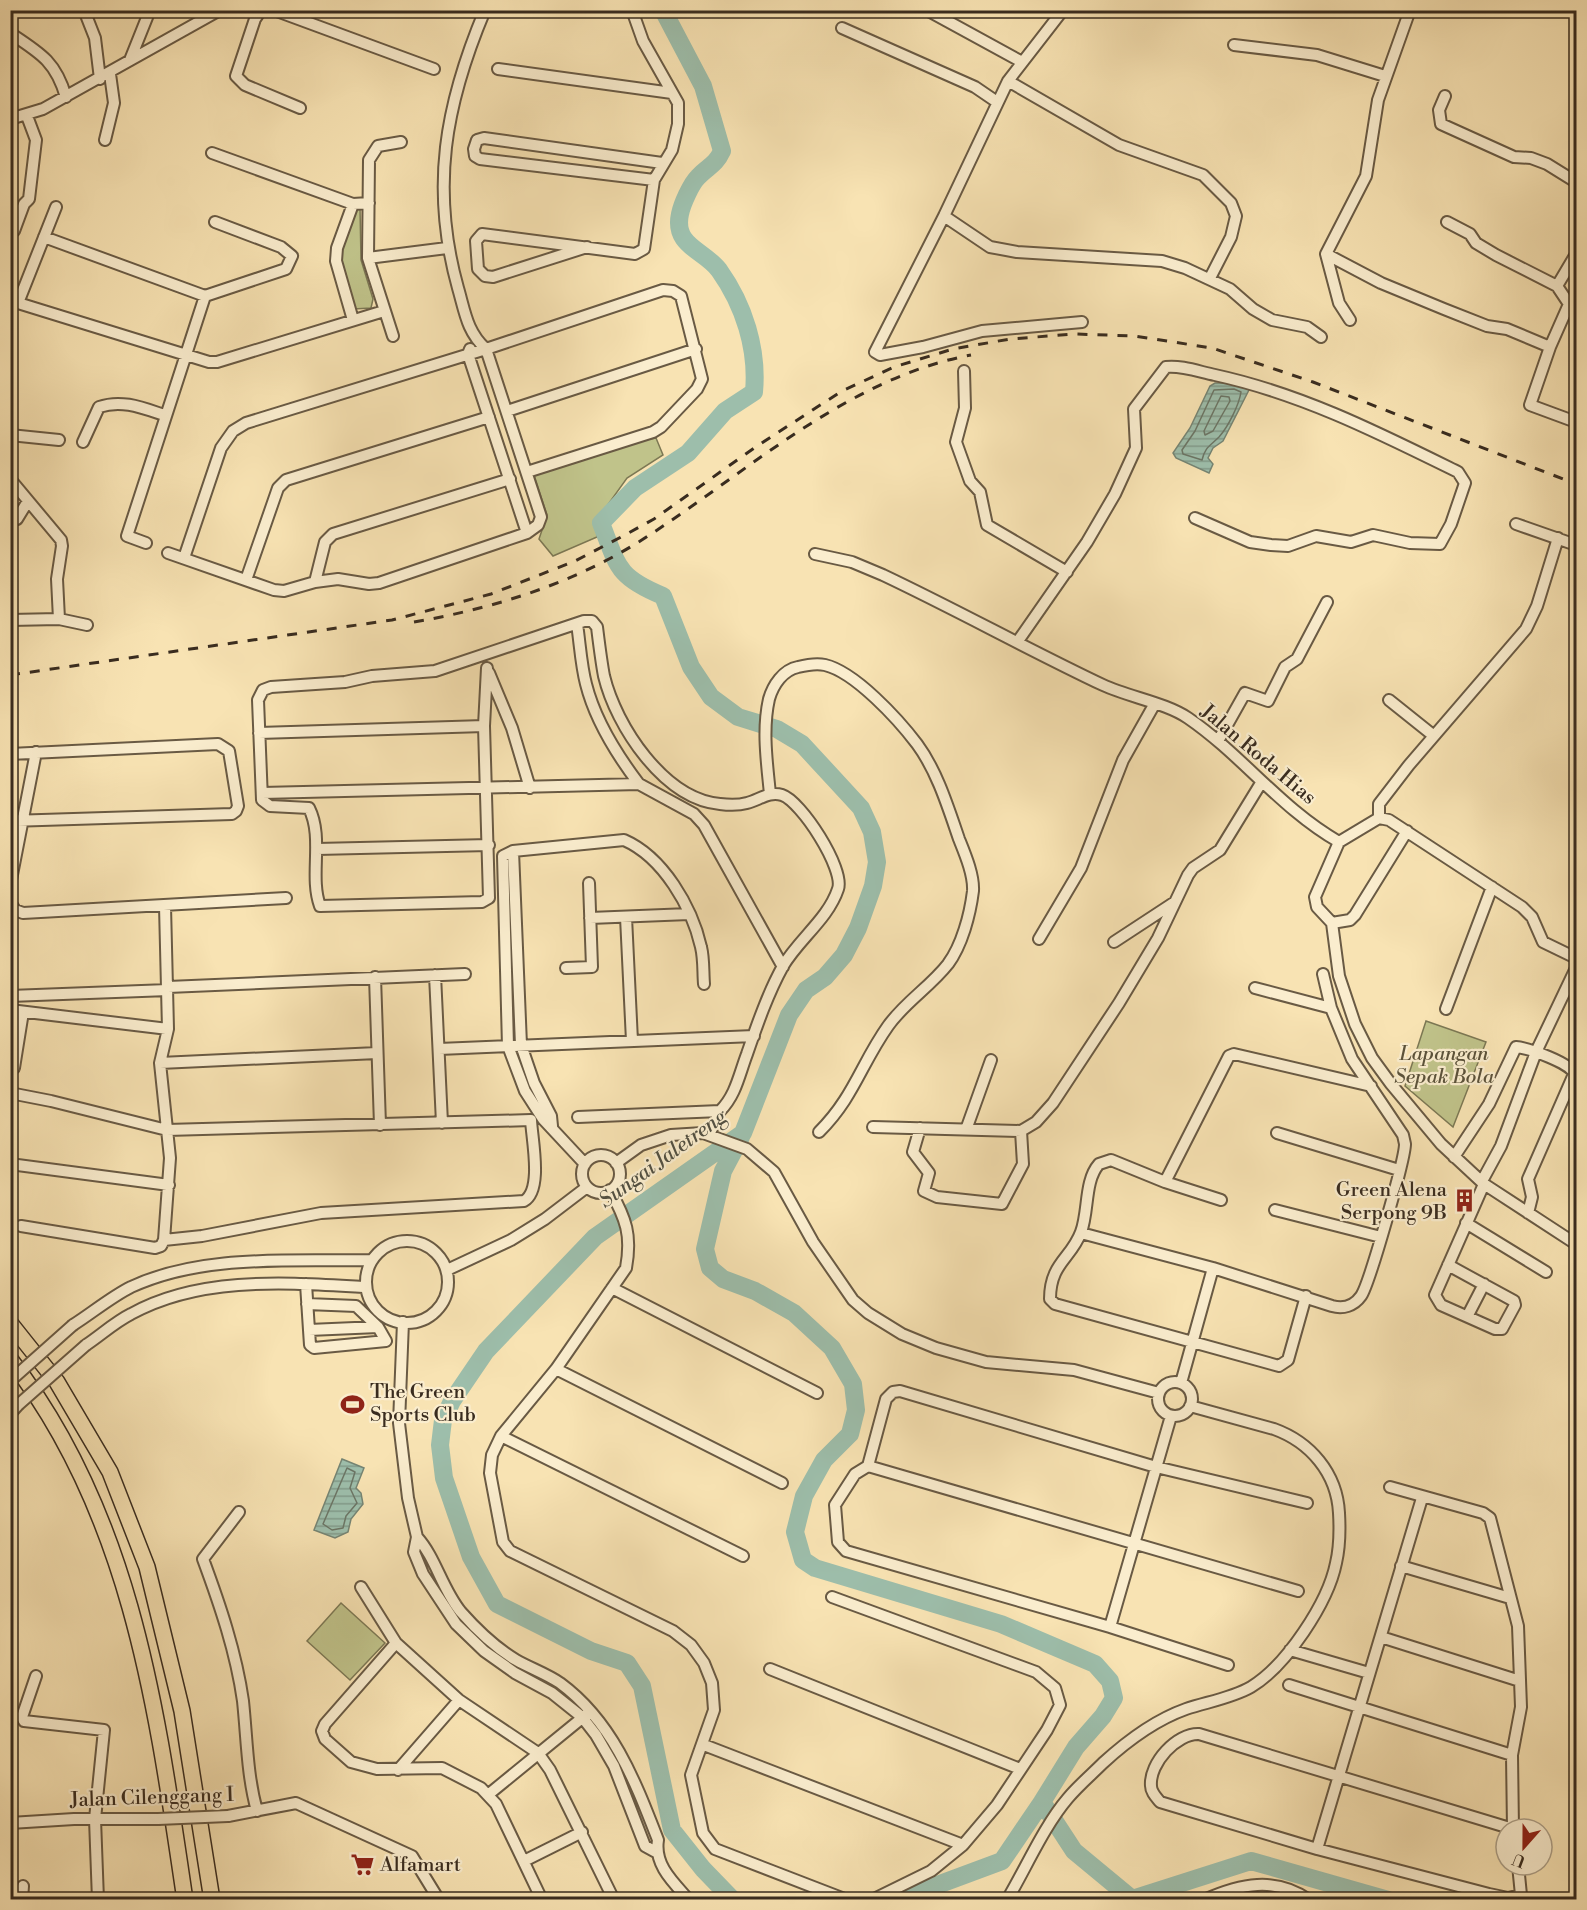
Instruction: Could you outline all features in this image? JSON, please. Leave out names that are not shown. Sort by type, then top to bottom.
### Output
[{"type":"highway","points":[[10,1323],[57,1382],[110,1472],[147,1567],[182,1712],[212,1899]]},
{"type":"highway","points":[[10,1359],[39,1396],[85,1481],[123,1576],[158,1717],[185,1899]]},
{"type":"street","points":[[84,10],[95,38],[114,103],[105,140]]},
{"type":"street","points":[[130,60],[150,10]]},
{"type":"street","points":[[10,119],[27,116],[66,97],[220,10]]},
{"type":"street","points":[[261,10],[255,19],[236,76],[245,85],[300,108]]},
{"type":"street","points":[[274,10],[434,69]]},
{"type":"street","points":[[485,10],[463,66],[447,133],[444,186],[447,248],[473,338],[468,354],[527,533]]},
{"type":"street","points":[[586,247],[493,277],[485,276],[478,269],[476,241],[482,234],[586,247],[635,254],[644,249],[654,180],[662,163],[672,150],[678,124],[678,103],[643,41],[632,11],[620,10]]},
{"type":"street","points":[[927,10],[1022,62]]},
{"type":"street","points":[[1063,10],[1008,81],[944,216],[876,348],[878,354],[923,347],[982,331],[1082,322]]},
{"type":"street","points":[[1350,320],[1339,303],[1326,254],[1365,176],[1378,100],[1410,10]]},
{"type":"street","points":[[842,28],[975,87],[997,102]]},
{"type":"street","points":[[13,35],[50,62],[61,78],[66,97]]},
{"type":"street","points":[[1234,45],[1317,55],[1386,76]]},
{"type":"street","points":[[498,69],[672,93]]},
{"type":"street","points":[[1008,81],[1119,145],[1203,175],[1231,203],[1236,216],[1231,237],[1210,278]]},
{"type":"street","points":[[1445,96],[1439,110],[1441,124],[1514,157],[1531,158],[1547,164],[1576,182]]},
{"type":"street","points":[[10,232],[14,231],[29,196],[36,140],[27,116]]},
{"type":"street","points":[[654,180],[480,159],[475,156],[474,148],[477,140],[483,138],[662,163]]},
{"type":"street","points":[[393,336],[368,258],[369,160],[372,153],[384,143],[401,142]]},
{"type":"street","points":[[212,153],[353,204],[369,202]]},
{"type":"street","points":[[353,204],[337,248],[336,261],[353,320]]},
{"type":"street","points":[[56,207],[18,303],[185,357],[217,362],[384,311]]},
{"type":"street","points":[[944,216],[990,247],[1017,252],[1162,261],[1210,278],[1272,320],[1306,327],[1322,337]]},
{"type":"street","points":[[44,237],[205,296],[286,268],[292,256],[281,247],[215,222]]},
{"type":"street","points":[[1447,222],[1470,234],[1476,243],[1486,249],[1557,286],[1569,304],[1550,347],[1530,405],[1576,422]]},
{"type":"street","points":[[368,258],[447,248]]},
{"type":"street","points":[[1326,254],[1382,283],[1444,309],[1487,326],[1507,329],[1550,347]]},
{"type":"street","points":[[1557,286],[1576,254]]},
{"type":"street","points":[[184,558],[221,448],[233,431],[246,423],[668,290],[681,296],[702,379],[698,389],[662,427],[527,472]]},
{"type":"street","points":[[146,543],[127,536],[164,415],[205,296]]},
{"type":"street","points":[[168,553],[284,591],[315,582],[338,579],[369,584],[379,583],[527,533],[538,525],[542,517],[486,349],[473,338]]},
{"type":"street","points":[[507,411],[696,349]]},
{"type":"street","points":[[1018,641],[1067,572],[1115,495],[1134,453],[1134,409],[1166,367],[1178,367],[1225,377],[1338,414],[1458,472],[1465,483],[1449,530],[1440,544],[1410,543],[1373,535],[1351,542],[1316,536],[1288,546],[1272,545],[1250,542],[1195,518]]},
{"type":"street","points":[[964,371],[965,408],[956,442],[970,482],[980,492],[987,525],[1067,572]]},
{"type":"street","points":[[83,442],[99,407],[108,404],[131,405],[164,415]]},
{"type":"street","points":[[246,580],[278,489],[286,480],[489,417]]},
{"type":"street","points":[[10,435],[59,440]]},
{"type":"street","points":[[10,479],[61,540],[57,579],[59,619]]},
{"type":"street","points":[[315,582],[325,542],[333,534],[510,479]]},
{"type":"street","points":[[10,519],[17,519],[28,501]]},
{"type":"street","points":[[1516,524],[1576,545]]},
{"type":"street","points":[[1379,818],[1378,810],[1383,799],[1526,629],[1537,606],[1557,537]]},
{"type":"street","name":"Jalan Roda Hias","points":[[815,554],[852,562],[883,575],[1101,684],[1186,717],[1218,741],[1261,783],[1318,830],[1339,842]]},
{"type":"street","points":[[1218,741],[1245,693],[1268,701],[1285,667],[1297,659],[1327,602]]},
{"type":"street","points":[[10,620],[59,619],[87,625]]},
{"type":"street","points":[[487,669],[484,726],[489,898],[482,902],[328,908],[320,906],[316,896],[317,849],[309,808],[270,806],[262,800],[258,700],[266,688],[345,682],[372,676],[435,671],[592,621],[597,627],[604,677],[616,709],[634,743],[672,783],[700,800],[720,804],[746,804],[770,794],[783,795],[805,815],[823,842],[839,878],[839,886],[830,905],[783,967],[754,1036],[733,1095],[720,1111],[710,1135]]},
{"type":"street","points":[[577,624],[586,686],[620,759],[639,783],[694,814],[704,825],[783,967]]},
{"type":"street","points":[[483,656],[512,728],[530,788]]},
{"type":"street","points":[[770,794],[765,741],[768,709],[776,683],[789,669],[807,665],[824,665],[840,671],[867,691],[917,745],[930,766],[947,803],[973,889],[966,922],[948,963],[890,1023],[839,1112],[819,1132]]},
{"type":"street","points":[[1389,700],[1434,736]]},
{"type":"street","points":[[1039,939],[1081,868],[1123,760],[1154,705]]},
{"type":"street","points":[[259,733],[484,726]]},
{"type":"street","points":[[10,754],[218,744],[229,751],[238,806],[232,814],[10,820]]},
{"type":"street","points":[[10,885],[36,752]]},
{"type":"street","points":[[262,793],[486,787],[530,788],[639,783]]},
{"type":"street","points":[[873,1127],[968,1127],[1021,1131],[1046,1113],[1119,1003],[1158,938],[1193,868],[1214,854],[1225,843],[1261,783]]},
{"type":"street","points":[[1576,958],[1543,942],[1529,913],[1389,820],[1379,818],[1339,842],[1315,897],[1317,907],[1332,923],[1340,976],[1361,1039],[1390,1084],[1454,1157],[1483,1183],[1576,1244]]},
{"type":"street","points":[[1332,923],[1350,920],[1355,915],[1407,831]]},
{"type":"street","points":[[585,1164],[552,1126],[543,1119],[525,1091],[508,1046],[501,881],[503,856],[513,851],[624,840],[639,846],[658,864],[689,914],[701,947],[704,984]]},
{"type":"street","points":[[317,849],[489,845]]},
{"type":"street","points":[[513,851],[521,1045],[534,1083],[552,1116],[552,1126]]},
{"type":"street","points":[[566,968],[592,967],[589,884]]},
{"type":"street","points":[[1446,1009],[1492,887]]},
{"type":"street","points":[[10,902],[15,910],[23,913],[286,898]]},
{"type":"street","points":[[1114,942],[1175,902]]},
{"type":"street","points":[[21,1226],[155,1248],[161,1246],[164,1240],[170,1158],[160,1063],[168,1029],[165,906]]},
{"type":"street","points":[[590,918],[689,914]]},
{"type":"street","points":[[626,917],[632,1041]]},
{"type":"street","points":[[1448,1265],[1514,1301],[1515,1305],[1504,1328],[1499,1330],[1436,1301],[1435,1295],[1483,1183],[1501,1146],[1536,1052],[1576,968]]},
{"type":"street","points":[[10,996],[465,974]]},
{"type":"street","points":[[1081,1233],[1213,1268],[1339,1308],[1355,1302],[1364,1291],[1405,1150],[1403,1135],[1352,1059],[1331,1008],[1323,974]]},
{"type":"street","points":[[435,975],[442,1123]]},
{"type":"street","points":[[375,977],[380,1125]]},
{"type":"street","points":[[1256,988],[1331,1008]]},
{"type":"street","points":[[10,1010],[168,1029]]},
{"type":"street","points":[[14,1068],[23,1012]]},
{"type":"street","points":[[439,1049],[754,1036]]},
{"type":"street","points":[[1454,1157],[1488,1104],[1514,1048],[1536,1052],[1571,1068],[1575,1073],[1528,1179],[1532,1197],[1528,1213]]},
{"type":"street","points":[[160,1063],[377,1053]]},
{"type":"street","points":[[1165,1182],[1198,1112],[1229,1056],[1234,1054],[1371,1086]]},
{"type":"street","points":[[968,1127],[991,1060]]},
{"type":"street","points":[[10,1093],[167,1130],[531,1120],[535,1184],[530,1198],[524,1202],[321,1213],[202,1236],[164,1240]]},
{"type":"street","points":[[578,1118],[720,1111]]},
{"type":"street","points":[[920,1128],[913,1152],[929,1173],[924,1191],[937,1197],[1002,1204],[1023,1164],[1021,1131]]},
{"type":"street","points":[[1277,1133],[1399,1170]]},
{"type":"street","points":[[616,1163],[641,1145],[671,1135],[710,1135],[747,1149],[774,1172],[813,1242],[853,1300],[868,1313],[902,1334],[936,1348],[986,1362],[1074,1370],[1159,1393]]},
{"type":"street","points":[[600,1155],[607,1156],[616,1163],[618,1181],[610,1190],[598,1192],[587,1187],[582,1176],[585,1164],[600,1155]]},
{"type":"street","points":[[1221,1200],[1165,1182],[1111,1160],[1099,1164],[1093,1175],[1081,1233],[1054,1272],[1050,1299],[1055,1304],[1273,1366],[1282,1365],[1288,1360],[1306,1296]]},
{"type":"street","points":[[10,1164],[169,1185]]},
{"type":"street","points":[[447,1270],[511,1240],[545,1219],[587,1187]]},
{"type":"street","points":[[610,1190],[627,1221],[629,1252],[626,1268],[556,1369],[501,1436],[492,1455],[490,1473],[506,1548],[673,1630],[691,1645],[704,1663],[712,1683],[714,1710],[704,1744],[691,1775],[703,1833],[707,1840],[715,1849],[847,1899]]},
{"type":"street","points":[[1275,1210],[1381,1237]]},
{"type":"street","points":[[1466,1223],[1546,1272]]},
{"type":"street","points":[[405,1240],[419,1242],[431,1248],[441,1258],[447,1270],[446,1296],[439,1308],[429,1317],[416,1322],[403,1322],[389,1318],[378,1311],[370,1300],[366,1287],[367,1273],[372,1260],[392,1243],[405,1240]]},
{"type":"street","points":[[10,1381],[73,1325],[130,1287],[172,1272],[222,1264],[372,1260]]},
{"type":"street","points":[[1181,1383],[1213,1268]]},
{"type":"street","points":[[14,1409],[86,1345],[132,1313],[168,1298],[207,1288],[306,1284],[366,1287]]},
{"type":"street","points":[[306,1284],[307,1304],[310,1345],[314,1348],[386,1343],[387,1339],[378,1327],[356,1306],[307,1304]]},
{"type":"street","points":[[1468,1315],[1484,1284]]},
{"type":"street","points":[[612,1288],[817,1393]]},
{"type":"street","points":[[403,1322],[399,1423],[408,1498],[417,1538],[414,1552],[423,1574],[456,1624],[484,1651],[552,1693],[582,1718],[596,1735],[614,1766],[645,1846],[656,1852]]},
{"type":"street","points":[[309,1330],[378,1327]]},
{"type":"street","points":[[556,1369],[782,1483]]},
{"type":"street","points":[[1171,1416],[1159,1405],[1159,1393],[1170,1383],[1181,1383]]},
{"type":"street","points":[[1171,1416],[1183,1414],[1190,1406],[1191,1395],[1181,1383]]},
{"type":"street","points":[[1228,1665],[1110,1627],[846,1551],[838,1542],[835,1505],[855,1474],[868,1466],[886,1399],[893,1392],[900,1391],[1156,1467],[1307,1503]]},
{"type":"street","points":[[1007,1899],[1068,1799],[1102,1764],[1158,1721],[1248,1689],[1266,1677],[1290,1650],[1323,1599],[1336,1565],[1340,1539],[1339,1510],[1330,1476],[1309,1449],[1286,1433],[1190,1406]]},
{"type":"street","points":[[1110,1627],[1171,1416]]},
{"type":"street","points":[[501,1436],[743,1556]]},
{"type":"street","points":[[868,1466],[1298,1591]]},
{"type":"street","points":[[1390,1487],[1489,1516],[1518,1626],[1521,1707],[1512,1755],[1513,1817]]},
{"type":"street","points":[[1317,1849],[1422,1498]]},
{"type":"street","points":[[239,1512],[203,1559],[236,1660],[243,1701],[249,1782],[257,1811]]},
{"type":"street","points":[[1576,1530],[1576,1538]]},
{"type":"street","points":[[417,1538],[426,1547],[439,1578],[460,1611],[486,1637],[514,1659],[559,1682],[592,1709],[625,1759],[658,1840],[656,1852],[665,1873],[689,1899]]},
{"type":"street","points":[[1401,1566],[1510,1598]]},
{"type":"street","points":[[361,1587],[396,1643],[459,1700],[538,1753],[550,1770],[614,1899]]},
{"type":"street","points":[[832,1597],[1046,1678],[1055,1688],[1060,1705],[1047,1730],[997,1805],[963,1845],[931,1871],[872,1899]]},
{"type":"street","points":[[1381,1636],[1520,1681]]},
{"type":"street","points":[[396,1643],[324,1724],[322,1731],[325,1738],[351,1762],[377,1769],[398,1770],[429,1766],[442,1768],[467,1779],[489,1794],[542,1899]]},
{"type":"street","points":[[1290,1650],[1369,1673]]},
{"type":"street","points":[[770,1669],[1020,1769]]},
{"type":"street","points":[[36,1676],[22,1717],[24,1721],[104,1730],[95,1819],[98,1899]]},
{"type":"street","points":[[1289,1685],[1512,1755]]},
{"type":"street","points":[[398,1770],[459,1700]]},
{"type":"street","points":[[489,1794],[592,1709]]},
{"type":"street","points":[[1494,1823],[1193,1734],[1186,1735],[1168,1751],[1152,1777],[1152,1792],[1160,1802],[1317,1849],[1508,1898],[1524,1897],[1520,1877]]},
{"type":"street","points":[[704,1744],[963,1845]]},
{"type":"street","name":"Jalan Cilenggang I","points":[[10,1823],[228,1816],[296,1803],[412,1856],[439,1899]]},
{"type":"street","points":[[524,1861],[582,1832]]},
{"type":"street","points":[[1208,1899],[1236,1888],[1264,1884],[1293,1889],[1309,1899]]},
{"type":"street","points":[[22,1899],[23,1886]]},
{"type":"green space","points":[[350,208],[360,208],[361,260],[373,299],[371,308],[353,309],[337,265]]},
{"type":"green space","points":[[656,438],[663,455],[627,478],[597,520],[597,537],[553,556],[539,539],[547,515],[534,475],[632,442]]},
{"type":"green space","name":"Lapangan Sepak Bola","points":[[1426,1021],[1486,1042],[1453,1127],[1405,1086]]},
{"type":"green space","points":[[341,1603],[385,1643],[350,1680],[307,1641]]},
{"type":"water","points":[[1215,383],[1236,383],[1250,388],[1223,441],[1213,448],[1208,458],[1213,464],[1209,473],[1176,458],[1173,453],[1190,428],[1210,386]]},
{"type":"water","points":[[342,1459],[364,1468],[356,1488],[361,1493],[363,1504],[351,1519],[348,1532],[335,1538],[314,1530]]},
{"type":"waterway","name":"Sungai Jaletreng","points":[[663,10],[703,86],[722,151],[714,163],[695,180],[683,205],[679,225],[685,241],[713,263],[736,298],[751,344],[754,360],[754,392],[725,411],[688,453],[635,488],[601,523],[621,569],[636,583],[663,596],[691,667],[711,697],[738,717],[777,729],[802,744],[861,808],[872,832],[877,862],[873,886],[858,928],[844,955],[825,977],[806,990],[789,1015],[743,1133],[595,1237],[486,1351],[452,1401],[443,1420],[440,1445],[444,1478],[471,1557],[497,1604],[591,1651],[627,1663],[642,1686],[672,1830],[703,1869],[733,1900]]},
{"type":"waterway","points":[[741,1137],[723,1171],[705,1249],[710,1268],[723,1279],[755,1291],[794,1313],[832,1348],[853,1384],[856,1410],[850,1434],[824,1460],[804,1496],[795,1532],[803,1560],[815,1568],[1001,1624],[1095,1664],[1110,1681],[1114,1698],[1103,1716],[1076,1747],[1042,1802]]},
{"type":"waterway","name":"Sungai Jaletreng","points":[[897,1900],[1002,1861],[1042,1802],[1074,1851],[1132,1899],[1251,1861],[1388,1900]]},
{"type":"railway","points":[[10,675],[392,620],[491,594],[575,561],[654,519],[757,446],[842,391],[894,367],[953,349],[1010,339],[1075,334],[1134,336],[1212,348],[1313,382],[1576,484]]},
{"type":"railway","points":[[414,622],[506,601],[565,580],[593,567],[648,536],[802,429],[842,405],[883,384],[926,367],[971,355]]},
{"type":"place","name":"Green Alena Serpong 9B","points":[[1465,1201]]},
{"type":"place","name":"The Green Sports Club","points":[[352,1404]]},
{"type":"place","name":"Alfamart","points":[[362,1865]]}]
